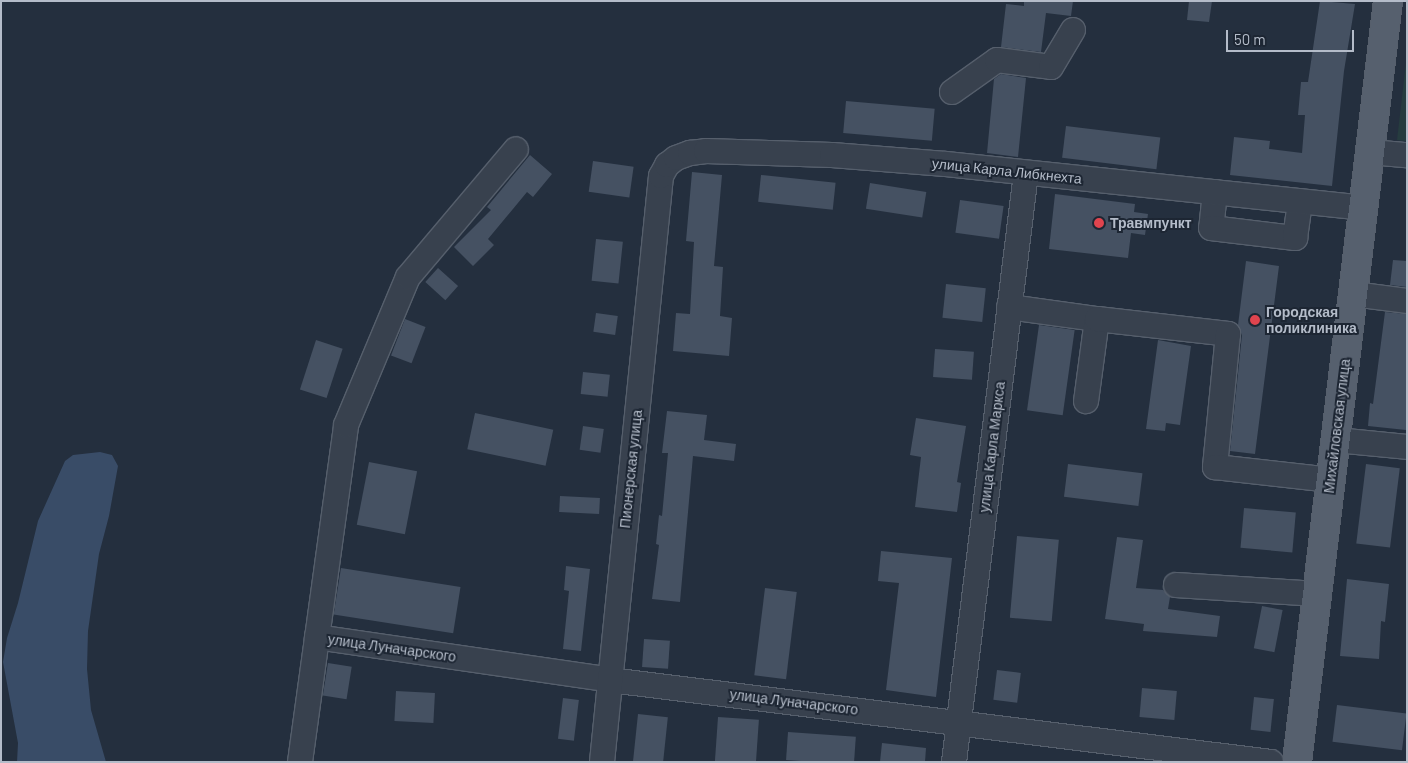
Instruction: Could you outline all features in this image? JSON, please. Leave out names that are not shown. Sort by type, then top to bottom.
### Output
[{"type":"main road","name":"Михайловская улица","points":[[1297,762],[1388,1]]},
{"type":"street","points":[[952,92],[998,60],[1051,67],[1073,30]]},
{"type":"street","points":[[300,762],[346,425],[408,277],[516,150]]},
{"type":"street","name":"улица Карла Либкнехта","points":[[661,176],[667,165],[676,158],[690,153],[706,151],[832,154],[1363,208]]},
{"type":"street","points":[[1370,152],[1407,155]]},
{"type":"street","name":"улица Карла Маркса","points":[[954,762],[1026,173]]},
{"type":"street","name":"Пионерская улица","points":[[602,762],[661,176]]},
{"type":"street","points":[[1214,192],[1212,228],[1295,238],[1300,201]]},
{"type":"street","points":[[1353,294],[1407,301]]},
{"type":"street","points":[[1009,308],[1228,334],[1215,467],[1331,480]]},
{"type":"street","points":[[1086,401],[1097,318]]},
{"type":"street","points":[[1336,440],[1407,447]]},
{"type":"street","points":[[1176,585],[1318,594]]},
{"type":"street","name":"улица Луначарского","points":[[317,638],[610,680],[1271,762]]},
{"type":"green space","points":[[1407,54],[1407,141],[1397,140]]},
{"type":"water","points":[[100,452],[112,455],[118,466],[109,516],[99,554],[88,631],[87,669],[91,710],[106,762],[17,762],[18,743],[3,662],[7,638],[18,603],[38,521],[65,461],[73,455]]},
{"type":"building","points":[[1024,1],[1073,1],[1071,16],[1046,13],[1041,52],[1001,47],[1006,4],[1024,6]]},
{"type":"building","points":[[1189,1],[1212,1],[1209,22],[1187,20]]},
{"type":"building","points":[[1320,1],[1355,4],[1344,71],[1332,186],[1230,175],[1234,137],[1270,141],[1269,149],[1302,153],[1305,115],[1298,115],[1301,82],[1308,82]]},
{"type":"building","points":[[1001,74],[1026,78],[1018,157],[987,153],[994,79]]},
{"type":"building","points":[[846,101],[935,109],[932,141],[843,133]]},
{"type":"building","points":[[1066,126],[1160,138],[1156,169],[1062,158]]},
{"type":"building","points":[[530,155],[552,174],[533,197],[527,192],[488,239],[494,245],[473,266],[454,247],[491,210],[487,207]]},
{"type":"building","points":[[593,161],[634,167],[629,197],[589,192]]},
{"type":"building","points":[[692,172],[722,175],[714,266],[723,267],[720,316],[732,318],[729,356],[673,351],[676,313],[690,314],[694,242],[686,241]]},
{"type":"building","points":[[761,175],[836,183],[833,210],[758,202]]},
{"type":"building","points":[[870,183],[926,192],[922,218],[866,209]]},
{"type":"building","name":"Травмпункт","points":[[1055,194],[1135,204],[1134,212],[1148,214],[1145,235],[1131,233],[1128,258],[1049,249]]},
{"type":"building","points":[[960,200],[1004,206],[999,239],[955,233]]},
{"type":"building","points":[[596,239],[623,242],[618,284],[592,281]]},
{"type":"building","points":[[1393,260],[1407,261],[1407,287],[1390,285]]},
{"type":"building","name":"Городская поликлиника","points":[[1246,261],[1279,266],[1255,454],[1230,451],[1242,335],[1238,325]]},
{"type":"building","points":[[438,268],[458,286],[445,300],[425,282]]},
{"type":"building","points":[[946,284],[986,288],[982,322],[942,318]]},
{"type":"building","points":[[1385,312],[1407,314],[1406,430],[1368,426],[1370,403],[1373,404]]},
{"type":"building","points":[[596,313],[618,316],[615,335],[593,332]]},
{"type":"building","points":[[405,319],[426,327],[412,363],[391,355]]},
{"type":"building","points":[[1039,325],[1075,330],[1063,415],[1027,410]]},
{"type":"building","points":[[316,340],[343,349],[327,398],[300,389]]},
{"type":"building","points":[[1158,340],[1191,346],[1180,425],[1166,423],[1165,431],[1146,429]]},
{"type":"building","points":[[935,349],[974,352],[972,380],[933,377]]},
{"type":"building","points":[[583,372],[610,375],[608,397],[581,394]]},
{"type":"building","points":[[667,411],[707,415],[704,440],[736,444],[734,461],[693,456],[680,602],[652,599],[659,545],[656,544],[659,515],[662,516],[668,453],[662,453]]},
{"type":"building","points":[[475,413],[553,430],[546,466],[467,449]]},
{"type":"building","points":[[916,418],[966,426],[957,482],[961,483],[957,512],[915,507],[921,457],[910,455]]},
{"type":"building","points":[[583,426],[604,429],[600,453],[580,450]]},
{"type":"building","points":[[369,462],[417,471],[405,534],[357,525]]},
{"type":"building","points":[[1068,464],[1142,473],[1138,506],[1064,497]]},
{"type":"building","points":[[1366,464],[1400,468],[1390,548],[1356,543]]},
{"type":"building","points":[[560,496],[600,498],[599,514],[559,512]]},
{"type":"building","points":[[1244,508],[1296,513],[1292,552],[1241,548]]},
{"type":"building","points":[[1017,536],[1059,540],[1052,621],[1010,618]]},
{"type":"building","points":[[1117,537],[1143,540],[1136,588],[1163,590],[1170,597],[1168,609],[1220,616],[1217,637],[1143,631],[1144,624],[1105,619]]},
{"type":"building","points":[[881,551],[952,558],[936,697],[886,690],[899,583],[878,581]]},
{"type":"building","points":[[566,566],[590,569],[581,651],[563,649],[569,591],[564,590]]},
{"type":"building","points":[[341,568],[461,587],[453,633],[334,614]]},
{"type":"building","points":[[1347,579],[1389,584],[1385,622],[1381,621],[1379,659],[1340,656]]},
{"type":"building","points":[[765,588],[797,592],[786,679],[754,675]]},
{"type":"building","points":[[1262,606],[1283,610],[1274,652],[1254,648]]},
{"type":"building","points":[[644,639],[670,641],[668,669],[642,667]]},
{"type":"building","points":[[328,663],[352,667],[347,699],[323,696]]},
{"type":"building","points":[[997,670],[1021,673],[1017,703],[993,700]]},
{"type":"building","points":[[1142,688],[1177,691],[1174,720],[1139,717]]},
{"type":"building","points":[[396,691],[435,693],[433,723],[394,721]]},
{"type":"building","points":[[1254,697],[1274,699],[1270,732],[1251,730]]},
{"type":"building","points":[[563,698],[579,700],[574,741],[558,739]]},
{"type":"building","points":[[1337,705],[1406,714],[1402,750],[1332,742]]},
{"type":"building","points":[[638,714],[668,717],[663,762],[633,762]]},
{"type":"building","points":[[718,717],[759,720],[756,762],[715,762]]},
{"type":"building","points":[[788,732],[856,737],[854,762],[786,760]]},
{"type":"building","points":[[882,743],[926,748],[925,762],[880,762]]},
{"type":"place","name":"Травмпункт","points":[[1099,223]]},
{"type":"place","name":"Городская поликлиника","points":[[1255,320]]}]
